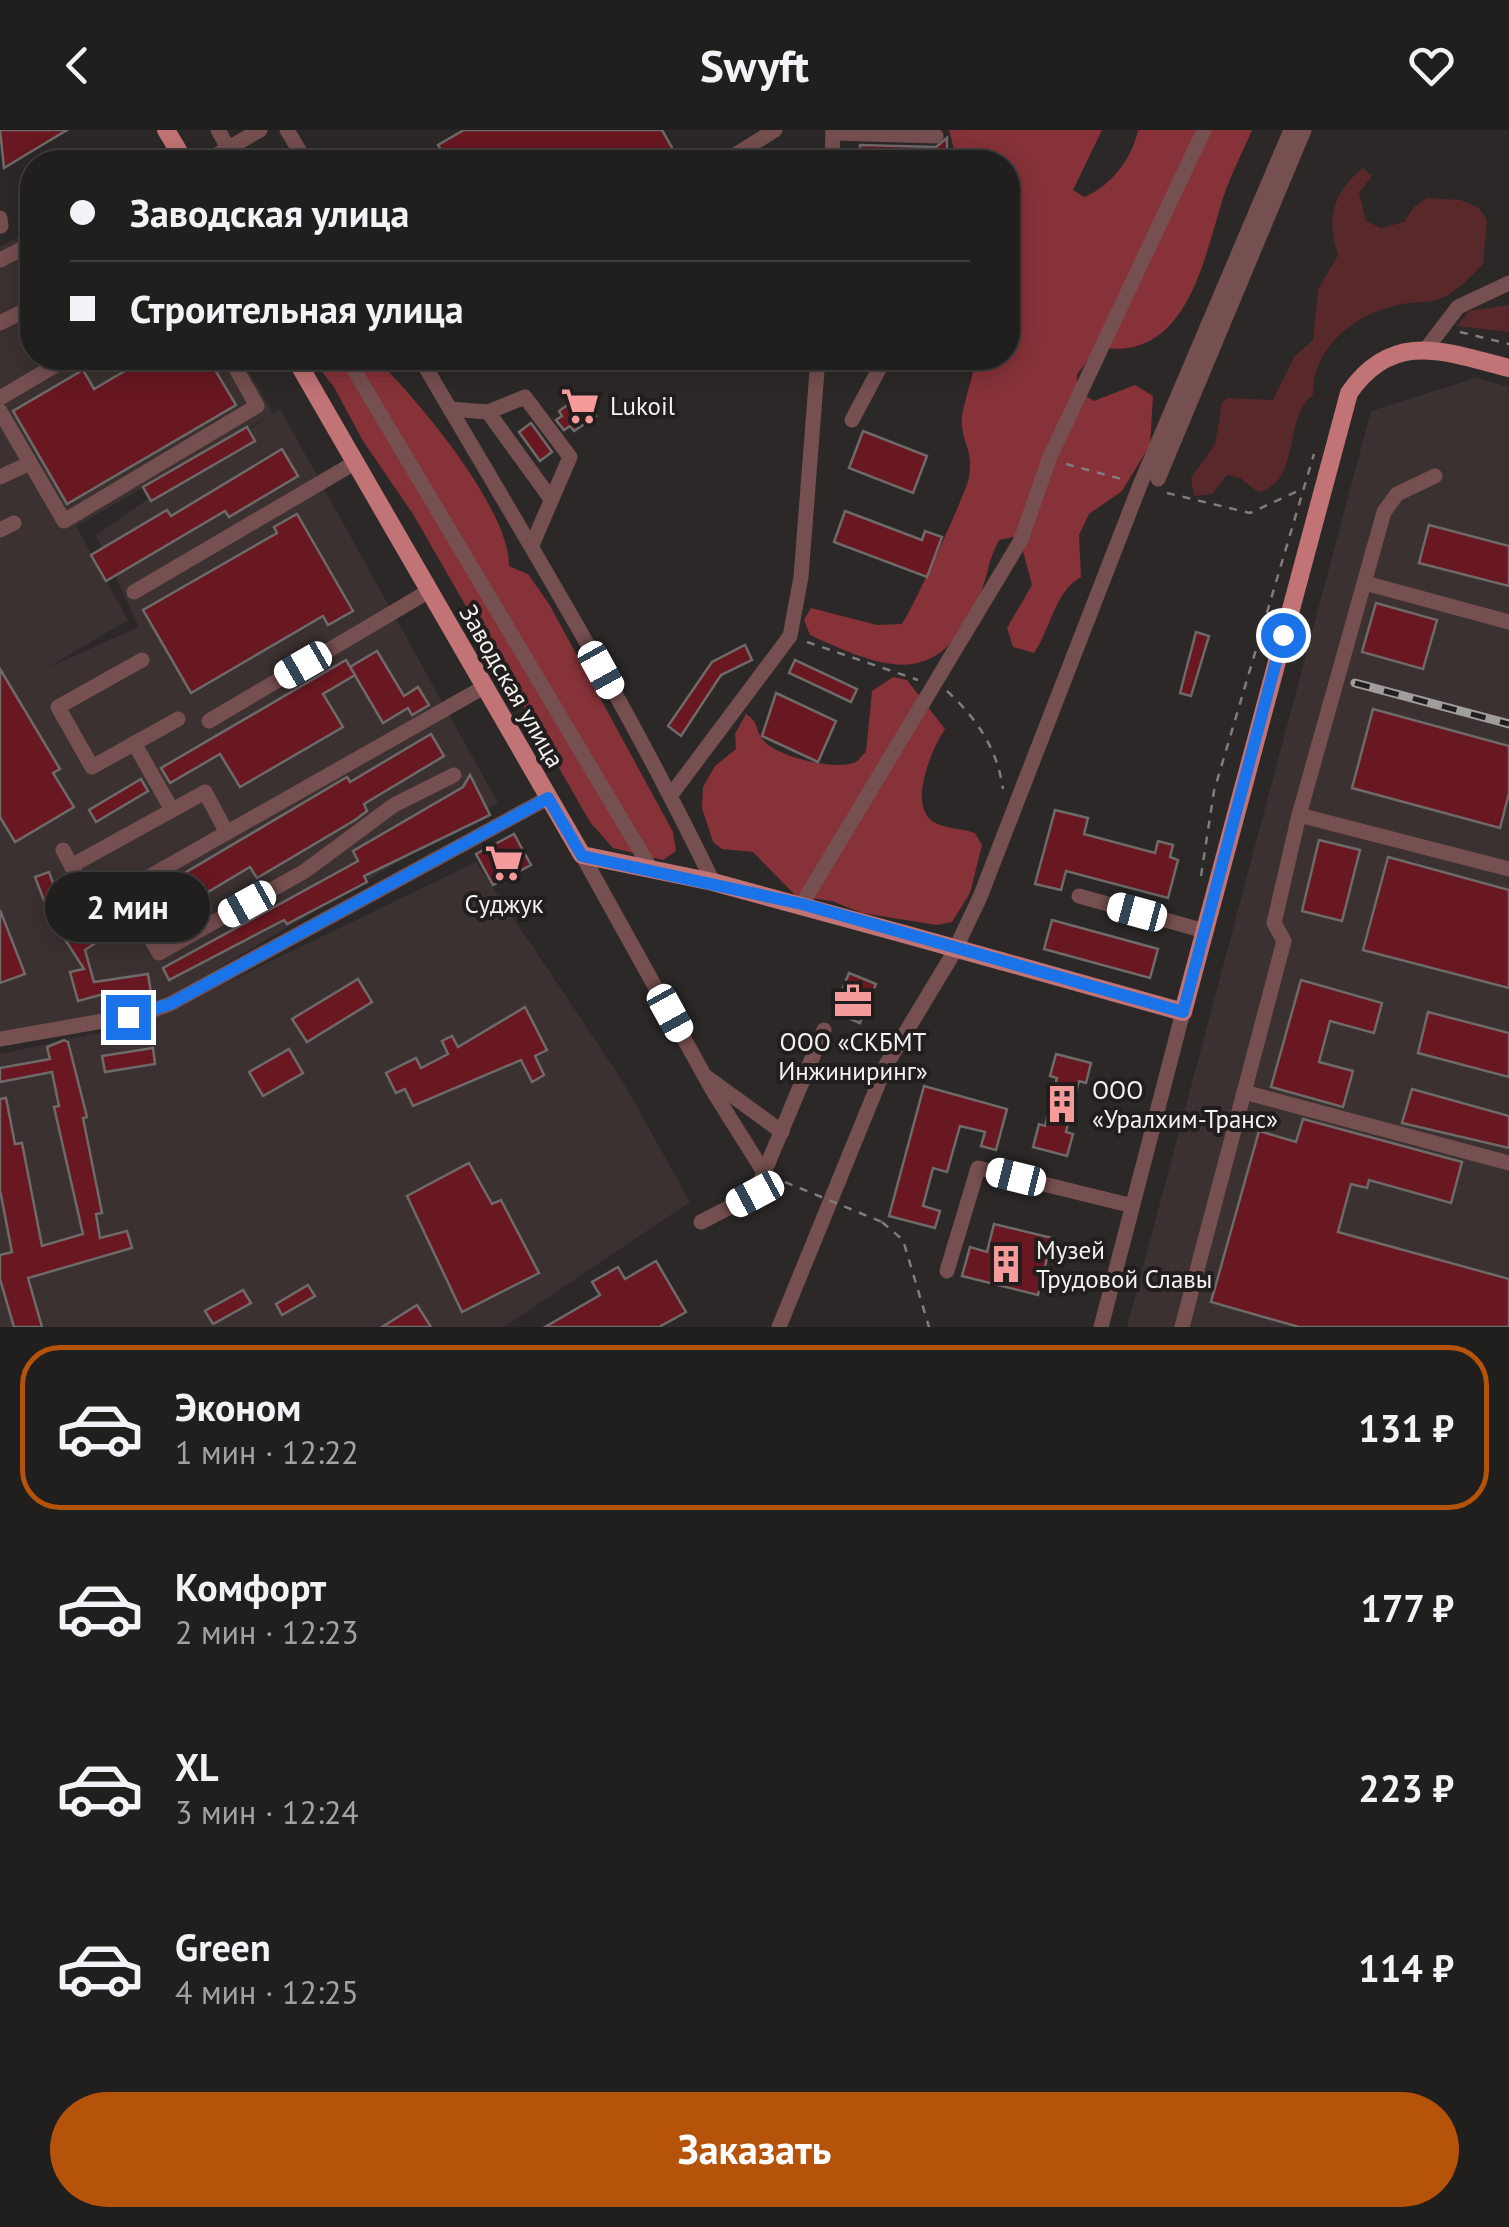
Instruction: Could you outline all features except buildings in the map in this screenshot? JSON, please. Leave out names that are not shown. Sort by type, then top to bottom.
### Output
[{"type":"main road","points":[[582,856],[802,904],[1183,1012],[1342,413],[1359,378],[1371,366],[1400,352],[1426,350],[1509,368]]},
{"type":"main road","name":"Заводская улица","points":[[302,370],[582,856]]},
{"type":"street","points":[[238,150],[260,130]]},
{"type":"street","points":[[745,150],[775,130]]},
{"type":"street","points":[[802,904],[1022,540],[1049,459],[1204,130]]},
{"type":"street","points":[[779,1327],[886,1065],[953,954],[980,897],[1140,485],[1291,130]]},
{"type":"street","points":[[1158,479],[1304,130]]},
{"type":"street","points":[[833,131],[936,136]]},
{"type":"street","points":[[1194,363],[1268,216]]},
{"type":"street","points":[[0,218],[1,226]]},
{"type":"street","points":[[1426,350],[1458,308],[1509,284]]},
{"type":"street","points":[[0,398],[48,370]]},
{"type":"street","points":[[0,410],[64,521],[257,406],[237,370]]},
{"type":"street","points":[[354,370],[651,869]]},
{"type":"street","points":[[427,370],[532,545],[671,795],[713,882]]},
{"type":"street","points":[[671,795],[790,636],[801,577],[817,370]]},
{"type":"street","points":[[852,420],[879,370]]},
{"type":"street","points":[[450,410],[488,412],[525,397],[570,457],[532,545]]},
{"type":"street","points":[[488,412],[551,499]]},
{"type":"street","points":[[134,592],[356,462]]},
{"type":"street","points":[[0,477],[30,463]]},
{"type":"street","points":[[1182,1327],[1284,941],[1274,922],[1299,815],[1389,502],[1407,487],[1435,476]]},
{"type":"street","points":[[1365,583],[1509,622]]},
{"type":"street","points":[[209,721],[429,591]]},
{"type":"street","points":[[142,660],[58,707],[92,767],[178,720]]},
{"type":"street","points":[[62,850],[80,882],[124,891],[484,687]]},
{"type":"street","points":[[134,744],[172,810]]},
{"type":"street","points":[[124,891],[159,953],[305,871],[394,805],[454,775]]},
{"type":"street","points":[[72,866],[204,792],[227,832]]},
{"type":"street","points":[[0,1039],[143,1014],[170,1004],[548,798]]},
{"type":"street","points":[[1299,815],[1509,869]]},
{"type":"street","points":[[582,856],[704,1076],[765,1174]]},
{"type":"street","points":[[1079,896],[1205,931]]},
{"type":"street","points":[[1100,1327],[1129,1205],[1183,1012]]},
{"type":"street","points":[[701,1222],[755,1194],[824,1030]]},
{"type":"street","points":[[704,1076],[782,1132]]},
{"type":"street","points":[[1244,1092],[1509,1163]]},
{"type":"street","points":[[948,1271],[978,1168],[1129,1205]]},
{"type":"path","points":[[1049,459],[1250,513],[1302,489]]},
{"type":"path","points":[[790,636],[927,683],[936,682],[979,724],[998,761],[1004,792]]},
{"type":"path","points":[[785,1182],[882,1222],[904,1240],[929,1327]]},
{"type":"shaded area","points":[[949,130],[1102,130],[1073,190],[1084,197],[1119,170],[1138,130],[1252,130],[1226,188],[1205,258],[1184,306],[1169,326],[1150,341],[1127,348],[1099,347],[1077,374],[1077,391],[1094,401],[1135,385],[1153,396],[1150,445],[1122,491],[1089,514],[1079,535],[1081,577],[1065,591],[1034,653],[1013,647],[1007,628],[1032,585],[1019,536],[999,540],[981,592],[966,623],[949,645],[931,658],[911,664],[890,664],[810,635],[804,620],[811,608],[877,625],[902,624],[969,477],[962,419],[973,370],[1020,370],[1020,150],[954,150]]},
{"type":"shaded area","points":[[1363,168],[1372,176],[1359,193],[1366,221],[1381,228],[1404,222],[1414,207],[1427,198],[1461,200],[1479,208],[1487,220],[1483,264],[1442,298],[1386,308],[1354,323],[1329,346],[1315,377],[1313,395],[1298,419],[1287,463],[1272,486],[1258,492],[1240,478],[1227,475],[1212,494],[1194,496],[1191,478],[1215,444],[1222,403],[1227,398],[1273,400],[1294,357],[1313,340],[1318,290],[1338,255],[1333,230],[1335,207],[1345,187]]},
{"type":"shaded area","points":[[20,236],[20,370],[248,370],[273,413],[280,409],[498,803],[156,1005],[0,1036],[0,247]],"holes":[[[269,416],[96,535],[139,627],[47,668],[128,620],[76,526]]]},
{"type":"shaded area","points":[[1509,305],[1509,332],[1457,326],[1469,311]]},
{"type":"shaded area","points":[[321,370],[386,370],[458,455],[494,515],[509,566],[528,574],[549,604],[673,832],[676,851],[663,860],[613,848],[590,822],[413,514],[363,441]]},
{"type":"shaded area","points":[[1476,378],[1509,387],[1509,1327],[1127,1327],[1371,411]]},
{"type":"shaded area","points":[[893,677],[907,680],[945,729],[925,774],[924,810],[939,825],[975,833],[982,845],[970,893],[952,922],[937,925],[862,913],[832,901],[796,896],[753,852],[722,849],[713,842],[702,808],[703,787],[715,766],[736,749],[735,734],[746,714],[763,740],[780,752],[820,763],[854,763],[866,752],[872,691]]},
{"type":"shaded area","points":[[476,862],[623,1082],[690,1202],[504,1327],[0,1327],[0,1054],[141,1024]]},
{"type":"railway","points":[[1355,683],[1509,724]]},
{"type":"place","name":"Lukoil","points":[[580,406]]},
{"type":"place","name":"Суджук","points":[[504,863]]},
{"type":"place","name":"ООО «СКБМТ Инжиниринг»","points":[[853,1001]]},
{"type":"place","name":"ООО «Уралхим-Транс»","points":[[1062,1104]]},
{"type":"place","name":"Музей Трудовой Славы","points":[[1006,1264]]},
{"type":"route","points":[[128,1017],[170,1004],[548,798],[582,856],[802,904],[1183,1012],[1283,635]]}]
